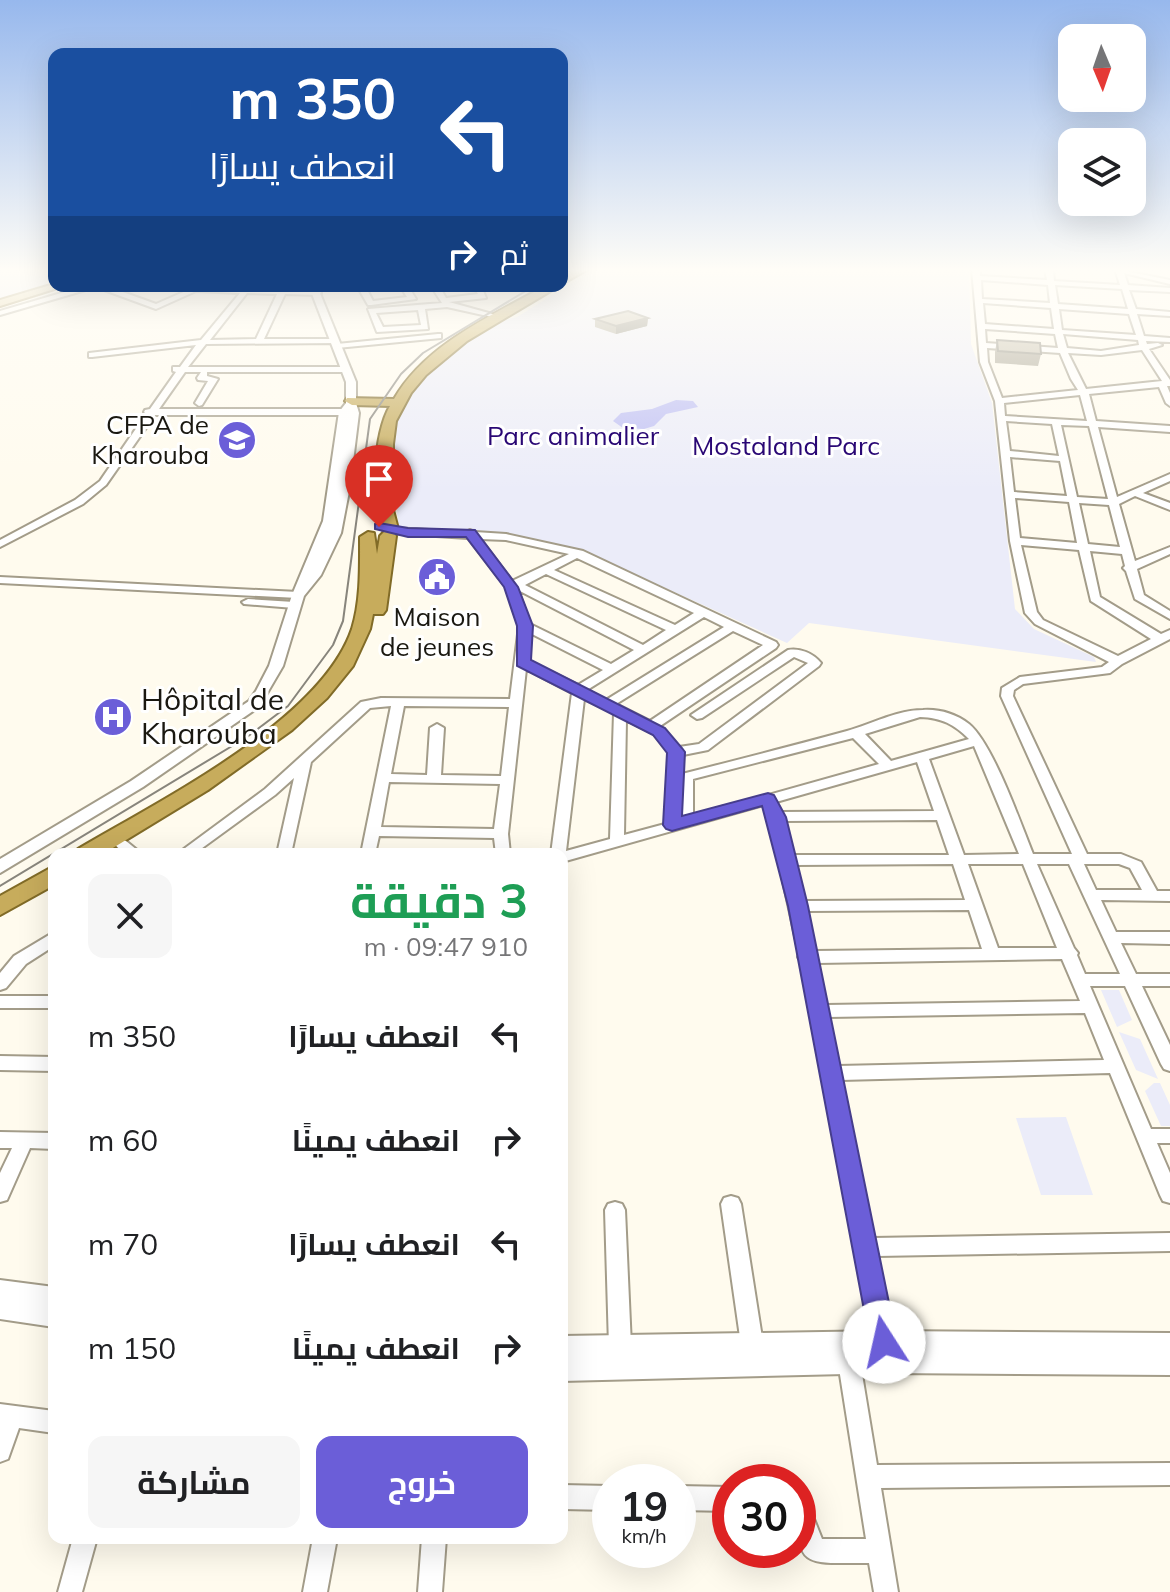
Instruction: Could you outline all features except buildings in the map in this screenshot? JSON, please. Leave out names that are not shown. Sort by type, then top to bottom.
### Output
[{"type":"highway","points":[[387,533],[372,521],[377,433],[391,402],[423,362],[450,343]]},
{"type":"highway","points":[[124,848],[295,733],[348,679],[374,630],[387,533],[384,464],[387,432],[395,409],[433,363],[456,343]]},
{"type":"highway","points":[[349,406],[391,402]]},
{"type":"highway","points":[[96,848],[250,753],[313,701],[342,664],[361,630],[387,533]]},
{"type":"highway","points":[[0,907],[48,878]]},
{"type":"highway","points":[[0,917],[48,889]]},
{"type":"street","points":[[92,355],[195,343]]},
{"type":"street","points":[[0,537],[85,488],[104,471],[198,343]]},
{"type":"street","points":[[281,343],[345,343]]},
{"type":"street","points":[[1062,343],[1070,373],[1084,392],[1139,597],[1170,616]]},
{"type":"street","points":[[1143,343],[1166,383],[1170,403]]},
{"type":"street","points":[[1118,661],[1034,618],[1015,541],[999,401],[984,362],[982,345],[1101,353],[1160,343]]},
{"type":"street","points":[[0,867],[137,784],[254,704],[275,668],[296,600],[339,527],[354,413],[349,406],[353,388],[336,344]]},
{"type":"street","points":[[178,369],[347,370]]},
{"type":"street","points":[[199,403],[214,379],[201,378],[207,369]]},
{"type":"street","points":[[999,401],[1166,383]]},
{"type":"street","points":[[148,412],[349,406]]},
{"type":"street","points":[[0,544],[92,493],[112,473],[148,412]]},
{"type":"street","points":[[1001,418],[1170,429]]},
{"type":"street","points":[[1056,422],[1095,599],[1165,636]]},
{"type":"street","points":[[1006,454],[1065,459]]},
{"type":"street","points":[[1010,495],[1114,502],[1170,477]]},
{"type":"street","points":[[1135,493],[1170,507]]},
{"type":"street","points":[[387,533],[470,533],[531,540],[579,553],[733,626],[772,648],[650,727]]},
{"type":"street","points":[[470,533],[513,586],[525,626],[501,834],[502,848]]},
{"type":"street","points":[[1015,541],[1125,551]]},
{"type":"street","points":[[1129,568],[1170,550]]},
{"type":"street","points":[[513,586],[579,553]]},
{"type":"street","points":[[1154,557],[1170,564]]},
{"type":"street","points":[[544,569],[673,629]]},
{"type":"street","points":[[0,580],[296,600]]},
{"type":"street","points":[[513,586],[641,649]]},
{"type":"street","points":[[0,588],[138,591]]},
{"type":"street","points":[[579,690],[704,612]]},
{"type":"street","points":[[525,626],[611,669]]},
{"type":"street","points":[[606,705],[733,626]]},
{"type":"street","points":[[1165,636],[1106,670],[1020,681],[1008,688],[1007,696],[1078,858],[1090,895],[1130,980],[1162,1028],[1170,1064]]},
{"type":"street","points":[[676,752],[703,747],[815,663],[809,657],[792,653],[697,715]]},
{"type":"street","points":[[523,663],[659,731],[676,752],[679,823]]},
{"type":"street","points":[[561,848],[579,690]]},
{"type":"street","points":[[192,848],[270,792],[364,706],[375,702],[517,703]]},
{"type":"street","points":[[369,848],[398,702]]},
{"type":"street","points":[[617,842],[620,712]]},
{"type":"street","points":[[679,823],[686,777],[856,733],[916,713],[939,713],[959,723],[978,741],[1170,1195]]},
{"type":"street","points":[[434,779],[437,728]]},
{"type":"street","points":[[856,733],[888,766]]},
{"type":"street","points":[[568,853],[978,741]]},
{"type":"street","points":[[922,757],[992,954]]},
{"type":"street","points":[[285,848],[304,762]]},
{"type":"street","points":[[383,778],[507,780]]},
{"type":"street","points":[[270,792],[296,800]]},
{"type":"street","points":[[768,799],[776,817],[798,906],[867,1247],[885,1352]]},
{"type":"street","points":[[776,817],[943,815]]},
{"type":"street","points":[[373,831],[501,834]]},
{"type":"street","points":[[787,860],[1078,858],[1130,861],[1136,865],[1152,896]]},
{"type":"street","points":[[1090,895],[1170,896]]},
{"type":"street","points":[[798,906],[974,905]]},
{"type":"street","points":[[1110,937],[1170,938]]},
{"type":"street","points":[[0,984],[20,960],[48,942]]},
{"type":"street","points":[[806,957],[1070,953]]},
{"type":"street","points":[[1081,980],[1170,980]]},
{"type":"street","points":[[0,1002],[48,1002]]},
{"type":"street","points":[[818,1011],[1092,1007]]},
{"type":"street","points":[[0,1063],[48,1064]]},
{"type":"street","points":[[832,1073],[1117,1066]]},
{"type":"street","points":[[1146,1136],[1170,1136]]},
{"type":"street","points":[[0,1140],[48,1141]]},
{"type":"street","points":[[0,1194],[24,1141]]},
{"type":"street","points":[[731,1204],[752,1344]]},
{"type":"street","points":[[615,1210],[620,1346]]},
{"type":"street","points":[[867,1247],[1170,1242]]},
{"type":"street","points":[[0,1291],[48,1297]]},
{"type":"street","points":[[0,1308],[48,1315]]},
{"type":"street","points":[[568,1347],[752,1344],[1170,1363]]},
{"type":"street","points":[[568,1369],[849,1362],[885,1352],[1170,1344]]},
{"type":"street","points":[[849,1362],[886,1592]]},
{"type":"street","points":[[0,1451],[6,1416],[48,1421]]},
{"type":"street","points":[[868,1477],[1170,1474]]},
{"type":"street","points":[[568,1497],[592,1498]]},
{"type":"street","points":[[70,1592],[83,1544]]},
{"type":"street","points":[[315,1592],[324,1544]]},
{"type":"street","points":[[430,1592],[434,1544]]},
{"type":"street","points":[[816,1551],[878,1551]]},
{"type":"green space","name":"Mostaland Parc","points":[[971,343],[992,403],[1015,609],[1034,629],[1094,657],[1096,662],[809,623],[787,643],[581,550],[504,534],[398,528],[394,428],[404,404],[419,382],[458,344]]},
{"type":"green space","points":[[1101,990],[1119,990],[1132,1020],[1117,1027]]},
{"type":"green space","points":[[1119,1032],[1140,1039],[1158,1079],[1136,1070]]},
{"type":"green space","points":[[1154,1083],[1160,1083],[1170,1105],[1170,1126],[1161,1126],[1145,1091]]},
{"type":"green space","points":[[1066,1117],[1093,1195],[1041,1195],[1016,1118]]},
{"type":"water","points":[[676,400],[693,401],[698,407],[666,414],[654,426],[644,429],[623,428],[613,421],[621,413],[652,409]]},
{"type":"tram line","points":[[63,848],[247,737],[288,706],[333,645],[343,621],[370,419],[401,374],[423,353],[439,343]]},
{"type":"tram line","points":[[0,886],[48,857]]},
{"type":"place","name":"CFPA de Kharouba","points":[[237,440]]},
{"type":"place","name":"Maison de jeunes","points":[[437,577]]},
{"type":"place","name":"Hôpital de Kharouba","points":[[113,717]]},
{"type":"route","points":[[379,527],[408,533],[470,533],[511,587],[525,626],[523,663],[659,731],[676,752],[672,825],[768,799],[776,817],[798,906],[884,1342]]},
{"type":"park label","name":"Parc animalier","points":[[573,436]]}]
